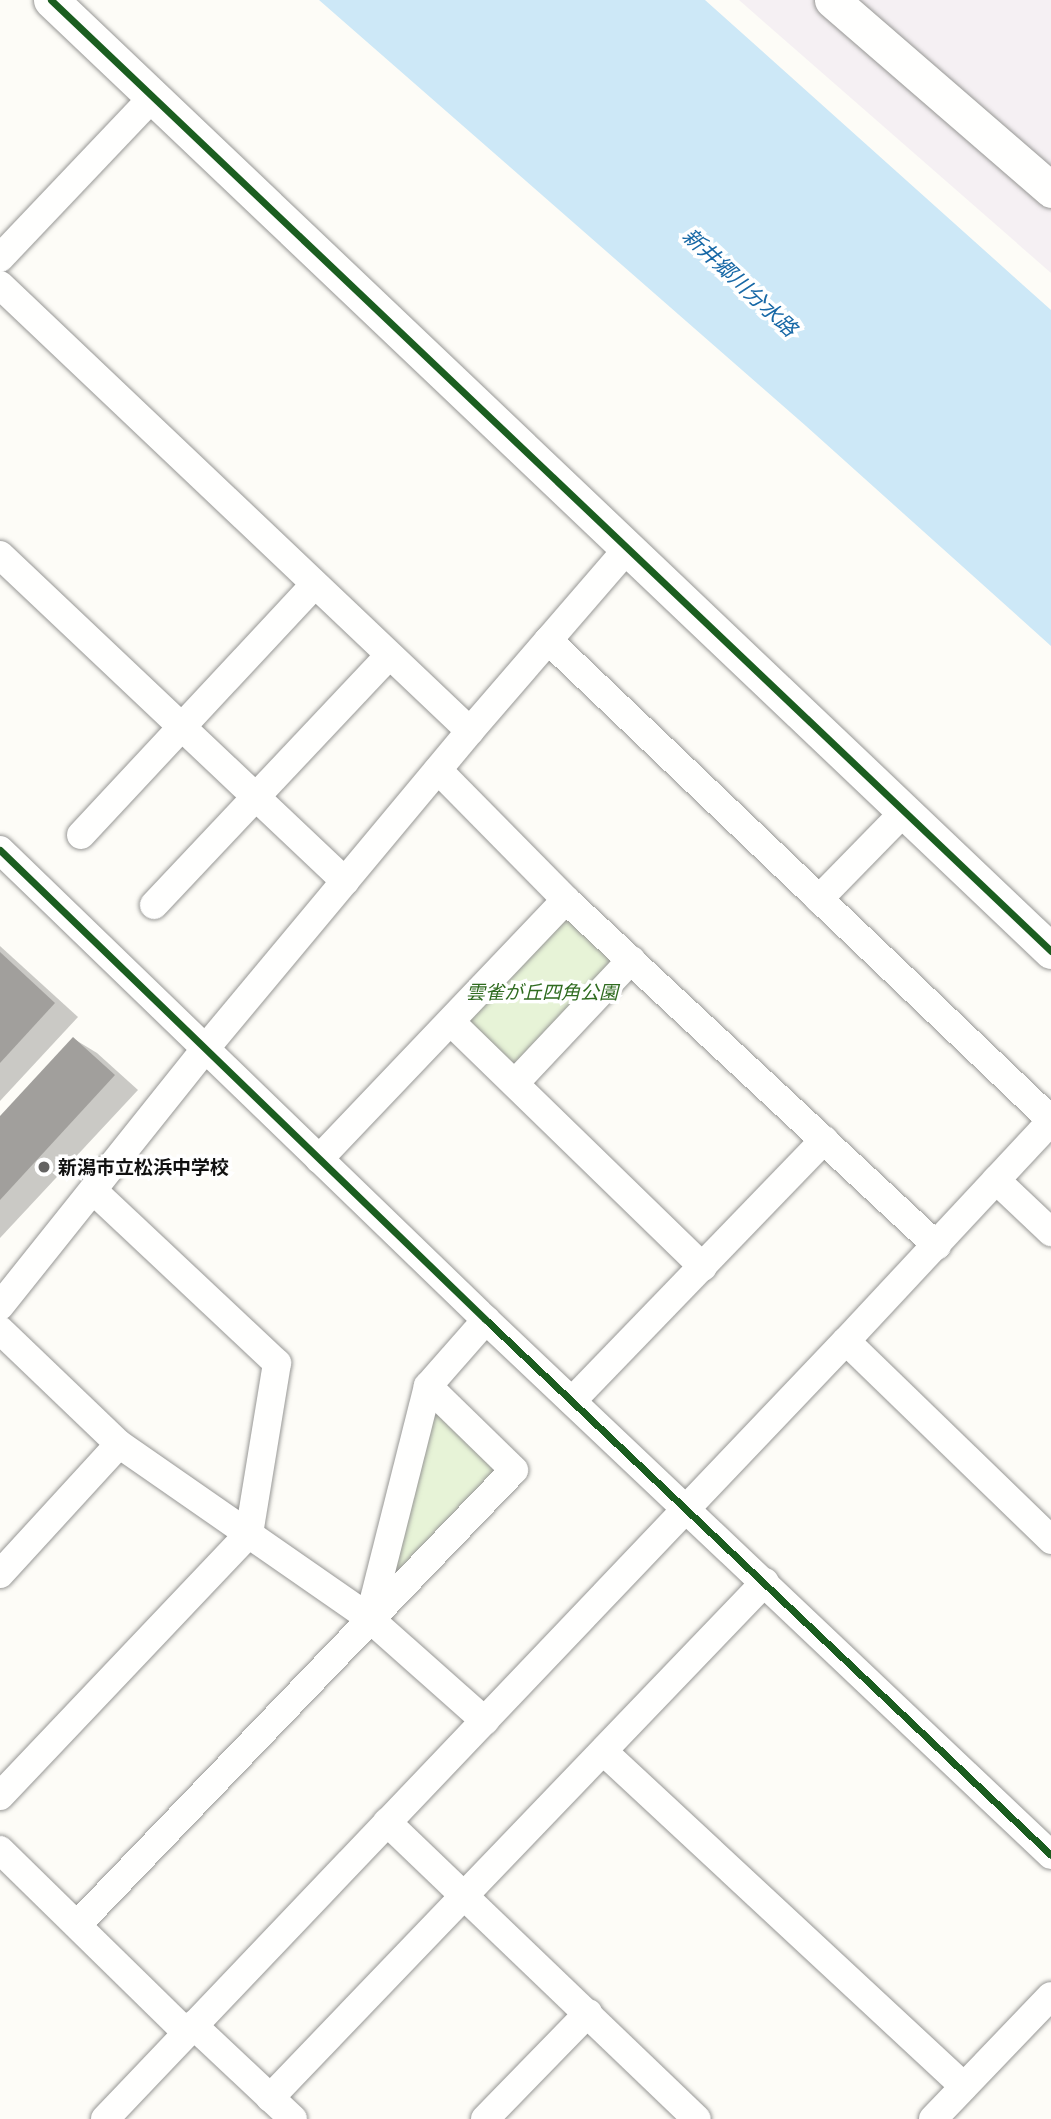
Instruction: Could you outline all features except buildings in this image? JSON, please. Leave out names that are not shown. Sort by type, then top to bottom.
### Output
[{"type":"street","points":[[51,0],[1051,951]]},
{"type":"street","points":[[832,0],[1051,190]]},
{"type":"street","points":[[0,258],[152,98]]},
{"type":"street","points":[[0,285],[388,657],[470,731]]},
{"type":"street","points":[[0,1306],[205,1048],[470,731],[628,548]]},
{"type":"street","points":[[0,555],[345,881]]},
{"type":"street","points":[[81,835],[314,585]]},
{"type":"street","points":[[105,2119],[937,1246],[1051,1121],[548,640]]},
{"type":"street","points":[[154,905],[388,657]]},
{"type":"street","points":[[438,770],[566,900],[937,1246]]},
{"type":"street","points":[[819,899],[904,812]]},
{"type":"street","points":[[0,850],[486,1320],[1051,1855]]},
{"type":"street","points":[[319,1159],[452,1023],[566,900]]},
{"type":"street","points":[[516,1082],[631,960]]},
{"type":"street","points":[[452,1023],[516,1082],[703,1267]]},
{"type":"street","points":[[572,1401],[824,1140]]},
{"type":"street","points":[[996,1180],[1049,1226]]},
{"type":"street","points":[[0,1796],[249,1535],[277,1363],[94,1191]]},
{"type":"street","points":[[369,1618],[428,1386],[486,1320]]},
{"type":"street","points":[[0,1330],[119,1444],[369,1618],[485,1721]]},
{"type":"street","points":[[846,1341],[1051,1539]]},
{"type":"street","points":[[78,1924],[514,1470],[428,1386]]},
{"type":"street","points":[[0,1574],[119,1444]]},
{"type":"street","points":[[271,2098],[765,1582]]},
{"type":"street","points":[[604,1752],[964,2086]]},
{"type":"street","points":[[387,1822],[467,1895],[697,2119]]},
{"type":"street","points":[[0,1850],[189,2029],[293,2119]]},
{"type":"street","points":[[933,2119],[1051,1996]]},
{"type":"street","points":[[485,2119],[588,2013]]},
{"type":"shaded area","points":[[739,0],[1051,0],[1051,273]]},
{"type":"green space","name":"雲雀が丘四角公園","points":[[564,916],[618,957],[520,1068],[510,1067],[469,1027],[469,1017]]},
{"type":"green space","points":[[439,1410],[495,1464],[495,1472],[397,1577],[390,1569],[431,1411]]},
{"type":"water","name":"新井郷川分水路","points":[[319,0],[705,0],[1051,310],[1051,646],[806,426]]},
{"type":"cycle path","points":[[51,0],[1051,951]]},
{"type":"cycle path","points":[[0,850],[486,1320],[1051,1855]]},
{"type":"place","name":"新潟市立松浜中学校","points":[[44,1167]]}]
